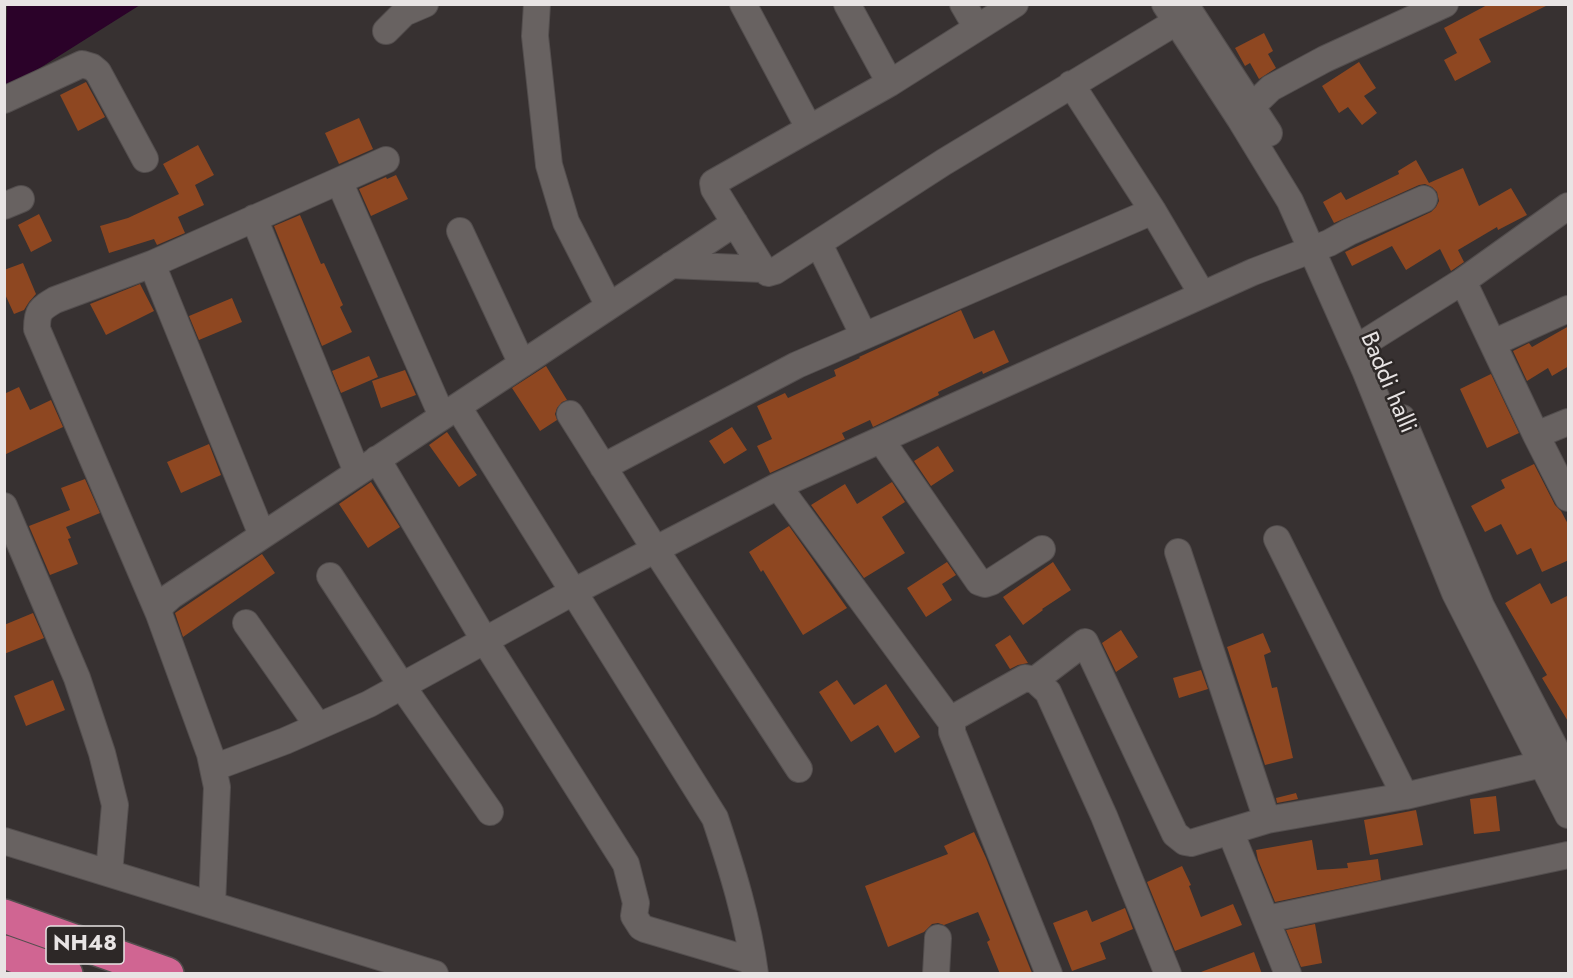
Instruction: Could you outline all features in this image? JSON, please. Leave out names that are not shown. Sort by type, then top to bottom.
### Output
[{"type":"highway","name":"NH48","points":[[4,916],[167,974]]},
{"type":"highway","name":"NH48","points":[[4,952],[66,974]]},
{"type":"street","points":[[386,31],[404,13],[425,4]]},
{"type":"street","points":[[537,4],[535,36],[549,165],[566,222],[609,306]]},
{"type":"street","points":[[743,4],[809,128]]},
{"type":"street","points":[[847,4],[890,83]]},
{"type":"street","points":[[963,4],[976,28]]},
{"type":"street","points":[[1015,4],[890,83],[713,183],[714,189],[763,269],[768,273],[775,271],[819,244],[944,162],[1071,84],[1175,10]]},
{"type":"street","points":[[1246,112],[1271,88],[1325,59],[1445,4]]},
{"type":"street","name":"Baddi halli","points":[[1175,10],[1303,190],[1321,246],[1369,340],[1480,606],[1569,773]]},
{"type":"street","points":[[4,100],[82,64],[92,67],[98,72],[145,159]]},
{"type":"street","points":[[1071,84],[1153,211],[1202,294]]},
{"type":"street","points":[[212,905],[217,787],[210,754],[159,614],[37,329],[37,316],[41,308],[54,300],[152,264],[386,160]]},
{"type":"street","points":[[254,218],[367,466],[485,641],[626,864],[636,903],[634,916],[641,927],[754,967],[751,942],[735,880],[715,818],[573,592],[450,411],[339,181]]},
{"type":"street","points":[[213,768],[369,704],[573,592],[778,486],[1202,294],[1321,246],[1424,199]]},
{"type":"street","points":[[1369,340],[1463,281],[1569,206]]},
{"type":"street","points":[[603,467],[797,364],[1153,211]]},
{"type":"street","points":[[159,614],[161,605],[171,596],[735,223]]},
{"type":"street","points":[[460,231],[522,364]]},
{"type":"street","points":[[819,244],[864,336]]},
{"type":"street","points":[[1321,246],[1365,370],[1455,593],[1569,815]]},
{"type":"street","points":[[152,264],[262,535]]},
{"type":"street","points":[[671,265],[763,269]]},
{"type":"street","points":[[1463,281],[1536,435],[1569,498]]},
{"type":"street","points":[[1493,344],[1569,309]]},
{"type":"street","points":[[570,414],[799,769]]},
{"type":"street","points":[[1536,435],[1569,422]]},
{"type":"street","points":[[881,440],[979,582],[985,584],[991,582],[1042,549]]},
{"type":"street","points":[[778,486],[952,723]]},
{"type":"street","points":[[4,506],[77,678],[102,753],[115,805],[109,873]]},
{"type":"street","points":[[1278,539],[1405,796]]},
{"type":"street","points":[[1178,552],[1267,820]]},
{"type":"street","points":[[330,576],[402,686],[490,812]]},
{"type":"street","points":[[246,623],[318,726]]},
{"type":"street","points":[[1035,680],[1085,642],[1175,834],[1185,842],[1191,843],[1267,820],[1405,796],[1542,764]]},
{"type":"street","points":[[1049,974],[952,732],[955,717],[1025,678],[1035,680],[1048,692],[1104,816],[1168,974]]},
{"type":"street","points":[[1230,831],[1288,974]]},
{"type":"street","points":[[4,841],[435,974]]},
{"type":"street","points":[[1267,919],[1569,855]]},
{"type":"street","points":[[936,974],[938,938]]},
{"type":"shaded area","points":[[7,5],[140,5],[5,90]]},
{"type":"building","points":[[1489,4],[1550,4],[1479,39],[1491,62],[1455,81],[1444,60],[1457,53],[1444,28]]},
{"type":"building","points":[[1264,33],[1273,51],[1268,54],[1276,68],[1259,79],[1250,63],[1245,66],[1235,48]]},
{"type":"building","points":[[1359,62],[1376,88],[1364,96],[1377,113],[1362,125],[1348,107],[1339,113],[1322,86]]},
{"type":"building","points":[[86,82],[105,117],[78,131],[60,95]]},
{"type":"building","points":[[359,118],[373,149],[339,164],[325,133]]},
{"type":"building","points":[[198,145],[214,175],[195,185],[204,205],[178,217],[185,233],[157,245],[154,239],[109,253],[100,226],[128,218],[179,194],[163,164]]},
{"type":"building","points":[[1416,160],[1429,183],[1463,168],[1479,206],[1511,188],[1527,215],[1498,230],[1497,227],[1458,250],[1464,262],[1451,271],[1440,249],[1406,270],[1392,246],[1352,266],[1345,252],[1431,212],[1439,201],[1437,192],[1425,184],[1419,185],[1334,223],[1323,202],[1341,192],[1346,200],[1399,174],[1398,171]]},
{"type":"building","points":[[396,175],[408,199],[371,216],[359,189]]},
{"type":"building","points":[[39,214],[52,241],[31,252],[18,225]]},
{"type":"building","points":[[300,215],[321,264],[324,263],[343,305],[340,307],[352,332],[322,346],[274,226]]},
{"type":"building","points":[[23,263],[36,294],[24,310],[14,314],[4,292],[4,270]]},
{"type":"building","points":[[140,284],[154,311],[106,335],[90,304]]},
{"type":"building","points":[[232,298],[242,322],[199,340],[189,316]]},
{"type":"building","points":[[961,310],[974,339],[994,330],[1009,362],[983,374],[982,371],[938,392],[939,395],[873,427],[870,420],[842,433],[845,439],[770,473],[757,446],[772,439],[757,406],[785,393],[788,398],[836,376],[834,370]]},
{"type":"building","points":[[1569,326],[1569,366],[1552,376],[1548,368],[1527,381],[1513,351],[1529,343],[1532,347]]},
{"type":"building","points":[[369,356],[378,377],[341,393],[332,371]]},
{"type":"building","points":[[546,366],[567,400],[557,408],[555,414],[557,420],[540,431],[512,388]]},
{"type":"building","points":[[405,370],[416,395],[381,408],[372,381]]},
{"type":"building","points":[[1491,374],[1519,433],[1487,448],[1460,389]]},
{"type":"building","points":[[19,387],[30,410],[51,400],[63,427],[4,455],[4,394]]},
{"type":"building","points":[[732,427],[747,450],[724,464],[709,441]]},
{"type":"building","points":[[447,432],[477,475],[459,487],[429,445]]},
{"type":"building","points":[[209,444],[221,475],[181,493],[167,462]]},
{"type":"building","points":[[938,446],[954,471],[931,486],[914,461]]},
{"type":"building","points":[[1534,464],[1555,505],[1569,526],[1569,560],[1542,572],[1531,548],[1517,555],[1501,524],[1485,532],[1471,506],[1505,488],[1501,480]]},
{"type":"building","points":[[85,479],[100,513],[66,527],[78,564],[50,575],[29,526],[70,510],[61,488]]},
{"type":"building","points":[[371,482],[400,527],[368,548],[339,504]]},
{"type":"building","points":[[892,482],[905,502],[882,517],[905,553],[864,578],[811,505],[845,484],[857,504]]},
{"type":"building","points":[[789,526],[847,608],[803,635],[763,570],[761,572],[749,552]]},
{"type":"building","points":[[262,554],[275,573],[183,637],[175,613]]},
{"type":"building","points":[[947,562],[956,575],[942,584],[952,600],[926,617],[907,588]]},
{"type":"building","points":[[1053,562],[1071,590],[1023,625],[1003,597]]},
{"type":"building","points":[[1540,583],[1551,604],[1569,595],[1569,723],[1542,678],[1547,675],[1505,603]]},
{"type":"building","points":[[33,613],[44,638],[4,654],[4,625]]},
{"type":"building","points":[[1121,630],[1138,657],[1116,672],[1102,643]]},
{"type":"building","points":[[1263,633],[1271,652],[1264,655],[1272,688],[1277,687],[1293,758],[1265,765],[1227,647]]},
{"type":"building","points":[[1010,635],[1028,663],[1010,669],[995,645]]},
{"type":"building","points":[[1201,670],[1208,689],[1179,698],[1173,678]]},
{"type":"building","points":[[53,680],[65,710],[26,726],[14,696]]},
{"type":"building","points":[[837,680],[854,705],[886,684],[920,737],[895,753],[878,725],[851,742],[819,692]]},
{"type":"building","points":[[1296,793],[1298,799],[1277,803],[1276,798]]},
{"type":"building","points":[[1496,796],[1500,831],[1474,834],[1470,799]]},
{"type":"building","points":[[1416,810],[1423,845],[1370,855],[1364,820]]},
{"type":"building","points":[[974,832],[1031,974],[1000,974],[987,942],[990,940],[978,912],[944,925],[932,924],[924,932],[888,947],[865,886],[948,854],[944,846]]},
{"type":"building","points":[[1312,840],[1317,870],[1348,868],[1347,863],[1378,859],[1381,880],[1275,902],[1256,850]]},
{"type":"building","points":[[1182,866],[1191,885],[1189,886],[1201,917],[1233,904],[1242,925],[1175,951],[1147,882]]},
{"type":"building","points":[[1125,908],[1133,929],[1100,943],[1106,959],[1072,971],[1053,923],[1087,910],[1092,922]]},
{"type":"building","points":[[1315,924],[1322,963],[1301,967],[1286,930]]},
{"type":"building","points":[[1254,952],[1262,974],[1201,974],[1201,972]]}]
